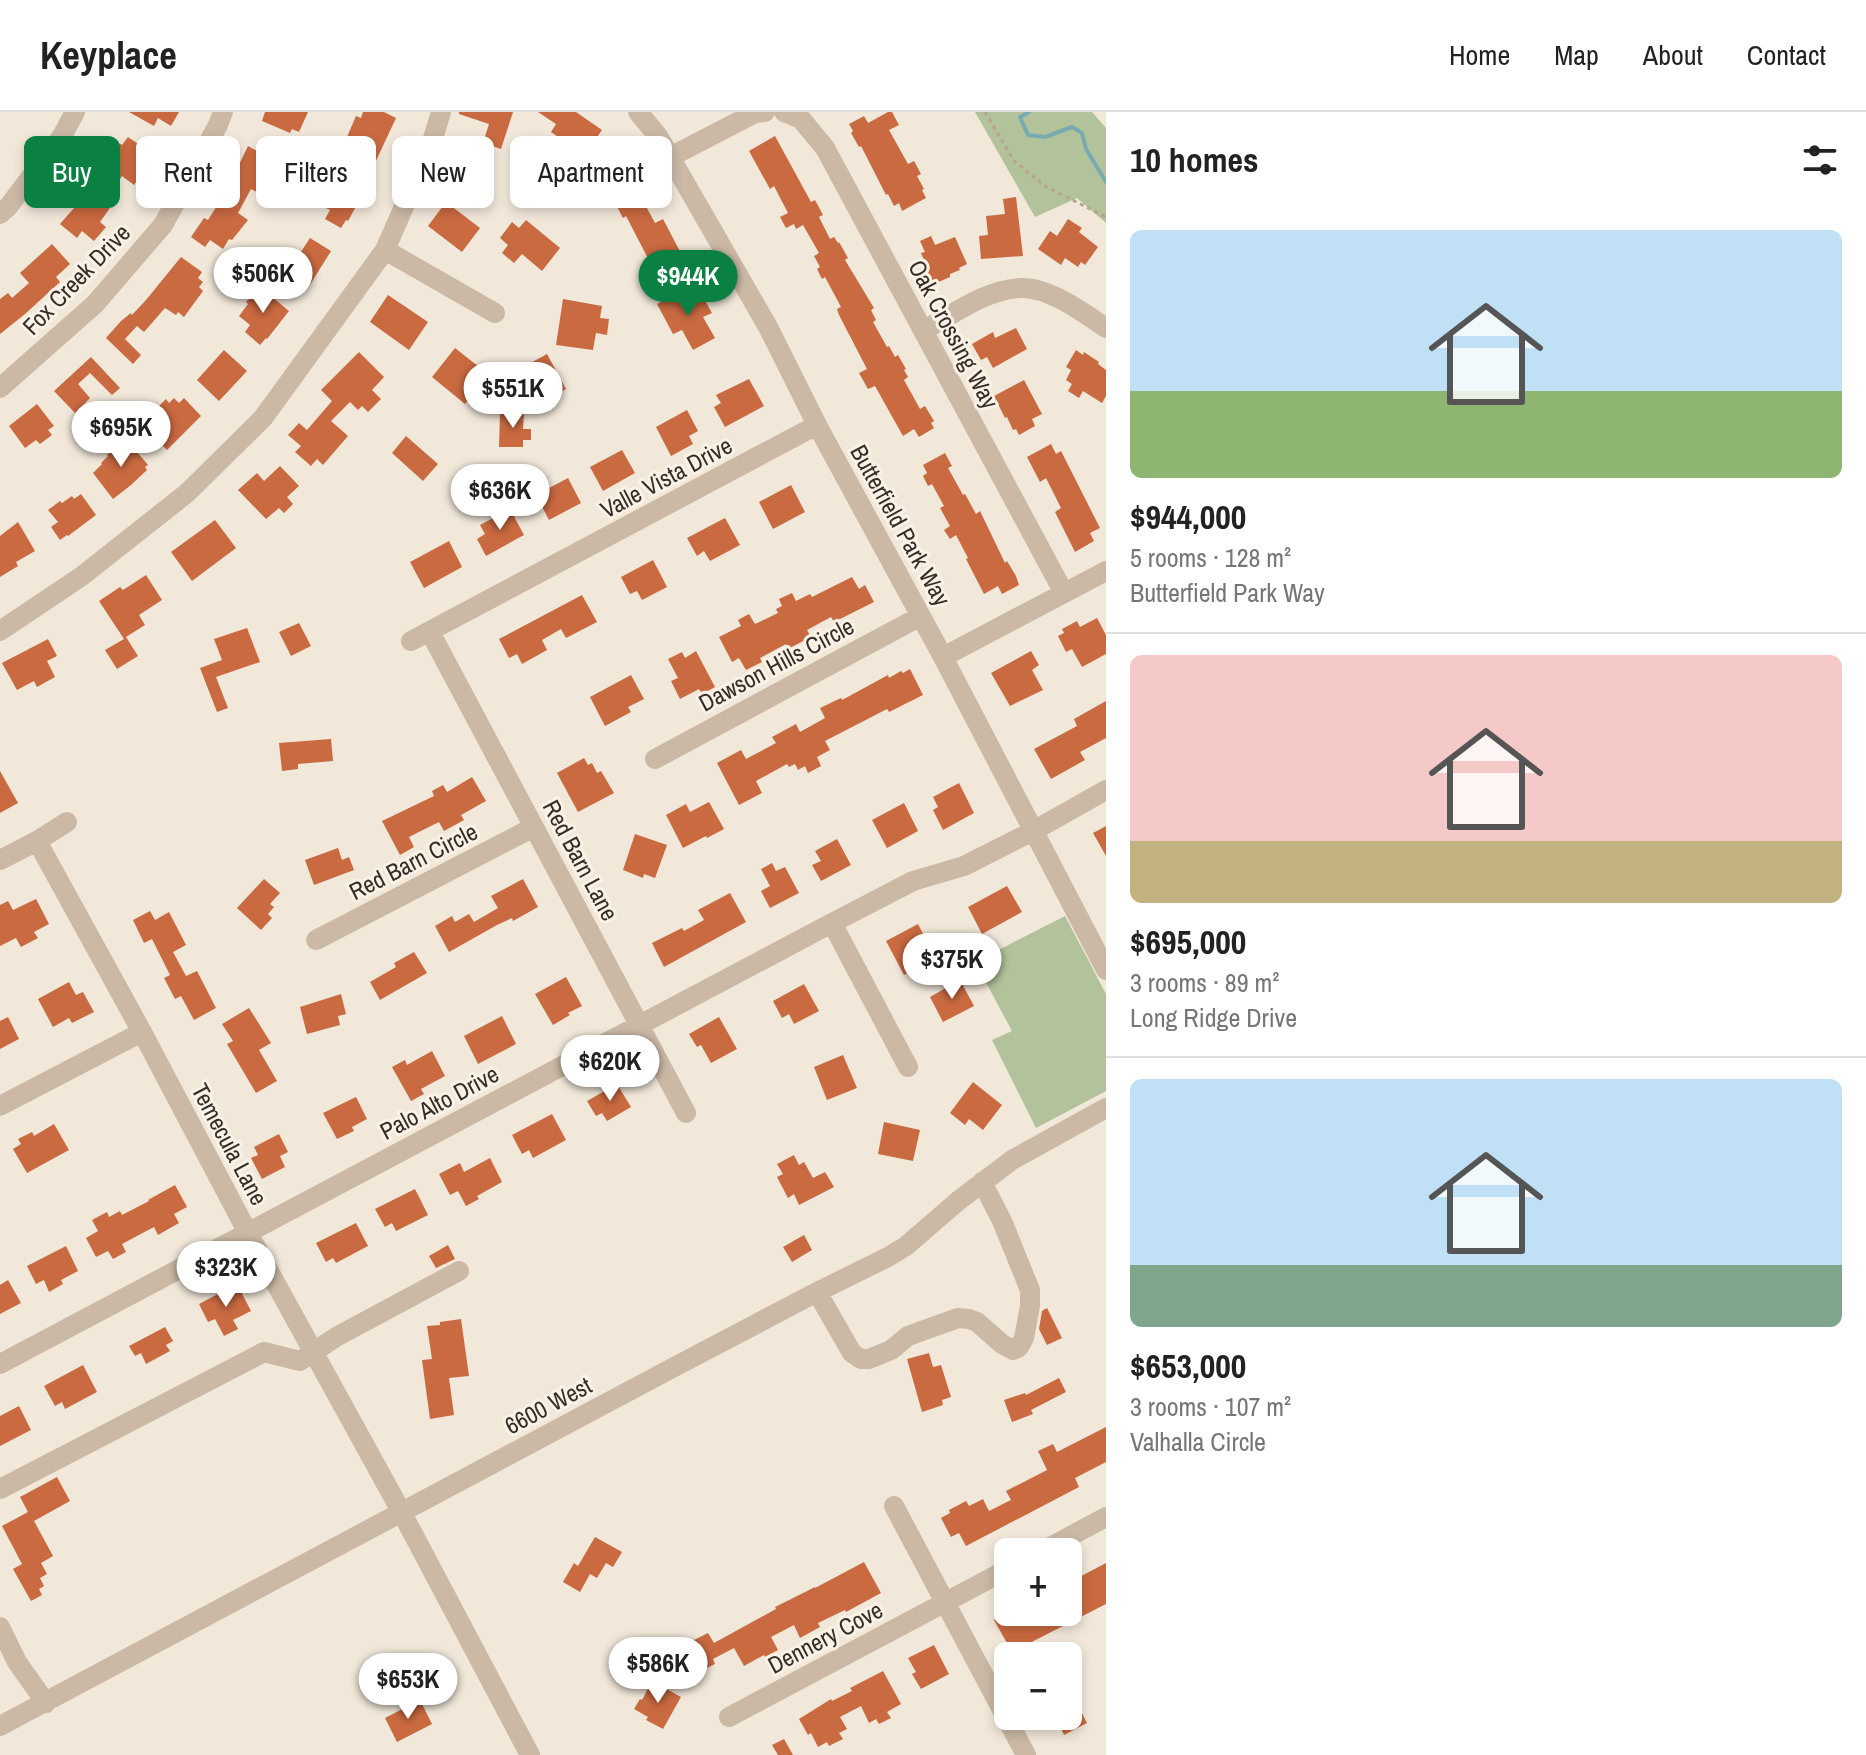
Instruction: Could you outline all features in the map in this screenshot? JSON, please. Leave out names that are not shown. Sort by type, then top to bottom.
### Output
[{"type":"street","points":[[0,214],[62,136],[75,112]]},
{"type":"street","name":"Fox Creek Drive","points":[[0,388],[95,304],[163,225],[223,112]]},
{"type":"street","points":[[0,631],[82,576],[187,493],[263,418],[385,250],[431,145],[441,112]]},
{"type":"street","name":"Butterfield Park Way","points":[[638,112],[658,136]]},
{"type":"street","points":[[672,156],[755,113],[765,112]]},
{"type":"street","name":"Oak Crossing Way","points":[[784,112],[801,119],[825,148],[1064,593]]},
{"type":"street","name":"Butterfield Park Way","points":[[672,160],[768,327],[1106,970]]},
{"type":"street","points":[[385,250],[495,313]]},
{"type":"street","points":[[923,331],[992,294],[1023,287],[1065,302],[1106,328]]},
{"type":"street","name":"Valle Vista Drive","points":[[421,636],[817,425]]},
{"type":"street","points":[[943,657],[1106,571]]},
{"type":"street","name":"Dawson Hills Circle","points":[[655,759],[921,616]]},
{"type":"street","name":"Red Barn Lane","points":[[421,636],[534,827],[686,1113]]},
{"type":"street","name":"Palo Alto Drive","points":[[0,1364],[832,923],[913,881],[964,866],[1106,790]]},
{"type":"street","points":[[0,860],[67,822]]},
{"type":"street","name":"Red Barn Circle","points":[[316,940],[534,827]]},
{"type":"street","name":"Temecula Lane","points":[[37,841],[530,1755]]},
{"type":"street","points":[[832,923],[908,1067]]},
{"type":"street","points":[[0,1106],[142,1032]]},
{"type":"street","name":"6600 West","points":[[0,1726],[906,1246],[982,1182],[1034,1147],[1106,1108]]},
{"type":"street","points":[[817,1292],[852,1353],[861,1359],[891,1350],[908,1336],[958,1318],[977,1322],[1013,1350],[1019,1347],[1028,1325],[1030,1290],[1002,1221],[982,1182]]},
{"type":"street","points":[[0,1489],[264,1352],[300,1361],[336,1337],[459,1271]]},
{"type":"street","points":[[894,1506],[1026,1755]]},
{"type":"street","points":[[1067,1538],[1106,1517]]},
{"type":"street","name":"Dennery Cove","points":[[729,1717],[994,1576]]},
{"type":"street","points":[[0,1627],[17,1662],[46,1703]]},
{"type":"path","points":[[985,112],[1014,161],[1045,186],[1106,217]]},
{"type":"green space","points":[[975,112],[1092,112],[1106,128],[1106,223],[1077,198],[1035,217]]},
{"type":"green space","points":[[1065,916],[1106,994],[1106,1091],[1036,1128],[992,1040],[1012,1031],[975,962]]},
{"type":"building","points":[[129,112],[179,112],[171,126],[158,118],[154,126]]},
{"type":"building","points":[[265,112],[308,112],[299,132],[292,129],[290,133],[262,121]]},
{"type":"building","points":[[363,112],[384,112],[396,118],[376,161],[376,136],[347,136],[356,116],[361,118]]},
{"type":"building","points":[[513,112],[501,149],[494,147],[494,136],[485,136],[489,124],[459,114]]},
{"type":"building","points":[[538,112],[576,112],[602,130],[598,136],[557,136],[551,132],[556,124]]},
{"type":"building","points":[[892,112],[899,125],[889,130],[908,164],[914,161],[921,174],[917,176],[926,198],[902,211],[899,203],[894,206],[886,195],[849,124],[864,116],[868,123]]},
{"type":"building","points":[[775,136],[811,202],[815,200],[830,239],[834,237],[839,242],[848,258],[845,260],[874,308],[871,310],[876,320],[873,322],[887,347],[895,357],[898,355],[906,369],[908,377],[904,380],[920,409],[925,406],[934,421],[931,423],[934,428],[919,437],[914,429],[903,436],[875,386],[868,389],[859,373],[867,369],[839,315],[837,309],[841,307],[825,277],[822,279],[817,269],[820,267],[814,256],[819,253],[803,225],[796,229],[794,224],[786,228],[780,217],[788,213],[774,186],[770,189],[749,151]]},
{"type":"building","points":[[128,137],[136,142],[134,185],[122,176],[120,179],[122,145]]},
{"type":"building","points":[[248,146],[256,150],[256,192],[251,189],[238,213],[248,220],[223,249],[210,240],[205,247],[191,237],[204,218],[208,220],[216,208],[240,208],[240,162]]},
{"type":"building","points":[[1016,197],[1023,256],[981,259],[979,236],[988,235],[986,216],[1005,214],[1003,199]]},
{"type":"building","points":[[74,208],[110,208],[100,222],[106,227],[94,241],[82,231],[77,238],[60,224]]},
{"type":"building","points":[[326,208],[355,208],[341,228],[325,219],[330,210]]},
{"type":"building","points":[[442,208],[454,208],[480,228],[462,252],[428,226]]},
{"type":"building","points":[[618,208],[647,208],[655,223],[663,219],[685,261],[650,280],[645,270],[652,266],[626,216],[623,218]]},
{"type":"building","points":[[1068,219],[1082,228],[1079,232],[1098,247],[1085,265],[1081,262],[1078,267],[1065,258],[1061,265],[1038,249],[1050,231],[1057,236]]},
{"type":"building","points":[[526,220],[560,248],[542,271],[522,254],[514,263],[502,253],[508,245],[500,238],[512,222],[519,228]]},
{"type":"building","points":[[931,236],[935,245],[955,237],[967,264],[950,277],[927,287],[919,270],[927,267],[920,241]]},
{"type":"building","points":[[310,238],[331,251],[308,288],[294,279],[298,272],[291,267]]},
{"type":"building","points":[[52,244],[70,264],[56,277],[60,282],[0,334],[0,299],[8,293],[12,298],[29,283],[20,273]]},
{"type":"building","points":[[181,257],[202,272],[198,278],[203,282],[199,287],[203,291],[184,317],[165,308],[144,332],[137,326],[125,339],[141,355],[133,364],[106,338],[146,300]]},
{"type":"building","points":[[260,287],[289,311],[260,345],[245,332],[250,325],[239,316],[248,304],[246,302]]},
{"type":"building","points":[[687,288],[694,302],[703,297],[712,313],[703,317],[715,338],[693,350],[682,330],[673,334],[657,304]]},
{"type":"building","points":[[388,295],[428,322],[409,350],[370,322]]},
{"type":"building","points":[[563,299],[602,306],[600,318],[609,319],[607,335],[596,333],[593,350],[556,345]]},
{"type":"building","points":[[1016,328],[1027,349],[993,368],[987,357],[981,360],[972,344],[993,332],[995,338]]},
{"type":"building","points":[[455,348],[488,374],[465,404],[432,377]]},
{"type":"building","points":[[224,350],[247,371],[219,401],[197,380]]},
{"type":"building","points":[[1076,350],[1099,362],[1106,370],[1106,396],[1102,403],[1083,391],[1079,398],[1068,391],[1072,384],[1066,380],[1071,370],[1066,367]]},
{"type":"building","points":[[359,352],[384,377],[372,390],[381,399],[368,412],[362,406],[358,410],[350,402],[331,421],[348,436],[323,465],[317,459],[311,466],[295,452],[301,446],[288,435],[299,423],[307,430],[332,401],[321,390]]},
{"type":"building","points":[[547,354],[566,389],[531,408],[512,373]]},
{"type":"building","points":[[91,357],[120,388],[112,395],[90,373],[78,384],[90,398],[75,413],[54,391]]},
{"type":"building","points":[[749,379],[764,406],[725,427],[714,407],[721,403],[716,395]]},
{"type":"building","points":[[1024,380],[1042,414],[1032,419],[1035,426],[1019,435],[1005,418],[994,396]]},
{"type":"building","points":[[174,398],[179,403],[184,398],[201,416],[167,450],[146,429],[149,426],[144,421],[166,399],[169,403]]},
{"type":"building","points":[[37,404],[54,426],[48,430],[52,435],[40,444],[36,440],[25,448],[9,426]]},
{"type":"building","points":[[687,410],[698,431],[689,436],[693,444],[671,456],[656,427]]},
{"type":"building","points":[[500,412],[524,413],[523,429],[531,429],[531,440],[523,440],[523,447],[499,447]]},
{"type":"building","points":[[406,436],[438,464],[423,481],[392,453]]},
{"type":"building","points":[[123,440],[148,465],[145,467],[147,470],[113,499],[93,473]]},
{"type":"building","points":[[1051,444],[1056,454],[1061,451],[1100,528],[1090,533],[1094,541],[1075,552],[1055,512],[1061,508],[1046,478],[1040,482],[1027,457]]},
{"type":"building","points":[[622,450],[635,473],[603,491],[590,467]]},
{"type":"building","points":[[945,453],[952,466],[948,468],[963,495],[976,514],[980,511],[1005,563],[1007,561],[1016,576],[1019,585],[1002,594],[998,586],[984,594],[956,535],[950,539],[944,530],[950,526],[940,508],[944,506],[932,484],[928,486],[923,476],[927,473],[923,465]]},
{"type":"building","points":[[280,466],[299,486],[287,497],[293,504],[284,513],[279,508],[266,519],[238,490],[257,473],[264,481]]},
{"type":"building","points":[[568,478],[581,503],[549,520],[536,495]]},
{"type":"building","points":[[791,485],[805,512],[773,529],[759,502]]},
{"type":"building","points":[[81,494],[96,515],[60,540],[51,527],[58,522],[48,510],[60,501],[62,503],[72,496],[74,499]]},
{"type":"building","points":[[510,509],[524,535],[486,556],[477,539],[485,534],[480,525]]},
{"type":"building","points":[[725,518],[740,545],[710,561],[704,551],[697,556],[687,538]]},
{"type":"building","points":[[215,520],[236,548],[192,581],[171,552]]},
{"type":"building","points":[[18,522],[35,551],[16,562],[18,566],[0,577],[0,536]]},
{"type":"building","points":[[449,541],[462,567],[424,588],[410,562]]},
{"type":"building","points":[[653,560],[667,587],[642,600],[637,591],[630,594],[621,577]]},
{"type":"building","points":[[146,575],[162,600],[139,615],[145,625],[126,637],[138,656],[117,669],[105,650],[124,639],[99,601]]},
{"type":"building","points":[[852,577],[859,589],[865,585],[874,602],[834,622],[831,617],[807,630],[811,637],[788,649],[786,644],[760,658],[762,662],[746,670],[739,658],[732,662],[719,637],[741,626],[738,620],[749,614],[755,624],[778,613],[776,609],[782,606],[779,599],[792,593],[796,601],[810,594],[812,597]]},
{"type":"building","points":[[582,595],[597,622],[566,638],[561,629],[542,640],[547,650],[522,664],[517,654],[509,658],[499,639]]},
{"type":"building","points":[[1097,618],[1106,635],[1106,654],[1082,667],[1072,649],[1066,652],[1058,636],[1064,633],[1062,629],[1077,621],[1080,627]]},
{"type":"building","points":[[299,623],[311,646],[291,656],[279,632]]},
{"type":"building","points":[[247,628],[260,662],[216,677],[228,708],[217,712],[200,668],[222,660],[214,639]]},
{"type":"building","points":[[48,639],[57,656],[47,661],[55,677],[37,687],[34,681],[17,690],[2,663]]},
{"type":"building","points":[[696,651],[715,687],[702,694],[699,689],[680,699],[671,681],[678,678],[668,659],[682,652],[685,658]]},
{"type":"building","points":[[1031,651],[1039,665],[1032,670],[1043,690],[1010,706],[991,673]]},
{"type":"building","points":[[910,669],[923,695],[889,712],[887,709],[825,741],[830,750],[817,757],[821,766],[808,773],[805,766],[798,770],[795,764],[789,767],[787,764],[756,781],[762,793],[739,805],[717,763],[741,750],[746,759],[776,743],[772,737],[796,724],[800,732],[825,718],[820,708],[842,700],[888,675],[889,678]]},
{"type":"building","points":[[631,675],[644,699],[628,707],[631,712],[605,726],[590,697]]},
{"type":"building","points":[[1106,701],[1106,738],[1080,752],[1085,760],[1051,779],[1034,749],[1077,726],[1074,719]]},
{"type":"building","points":[[331,739],[333,761],[298,764],[298,769],[282,771],[279,743]]},
{"type":"building","points":[[584,758],[588,765],[592,763],[597,773],[601,771],[614,793],[578,812],[557,773]]},
{"type":"building","points":[[0,771],[18,803],[0,813]]},
{"type":"building","points":[[472,777],[486,801],[461,815],[464,820],[444,831],[439,822],[409,837],[414,847],[400,855],[382,821],[434,796],[432,791],[443,785],[447,792]]},
{"type":"building","points":[[959,783],[974,813],[943,830],[933,810],[938,807],[933,797]]},
{"type":"building","points":[[709,802],[724,829],[683,848],[666,815],[686,804],[690,812]]},
{"type":"building","points":[[904,803],[918,831],[887,848],[872,820]]},
{"type":"building","points":[[1106,826],[1106,856],[1093,833]]},
{"type":"building","points":[[635,834],[667,845],[655,878],[644,874],[643,878],[623,870]]},
{"type":"building","points":[[837,839],[851,865],[821,881],[812,865],[821,861],[815,851]]},
{"type":"building","points":[[338,848],[342,860],[349,857],[354,870],[314,885],[305,860]]},
{"type":"building","points":[[772,863],[776,871],[785,867],[799,893],[770,908],[761,891],[770,886],[761,869]]},
{"type":"building","points":[[264,879],[280,893],[270,904],[274,907],[268,914],[272,918],[261,930],[237,908]]},
{"type":"building","points":[[523,879],[538,907],[513,921],[512,918],[497,925],[449,952],[435,926],[452,916],[455,922],[469,914],[474,922],[498,908],[491,896]]},
{"type":"building","points":[[1007,886],[1022,912],[982,934],[968,907]]},
{"type":"building","points":[[730,893],[746,922],[664,967],[652,943],[704,920],[698,910]]},
{"type":"building","points":[[36,899],[49,924],[34,932],[38,938],[21,947],[16,938],[0,946],[0,905],[8,901],[13,910]]},
{"type":"building","points":[[150,911],[155,920],[169,912],[186,945],[173,952],[186,976],[197,971],[216,1008],[194,1020],[181,996],[175,999],[164,978],[170,975],[152,939],[144,943],[133,920]]},
{"type":"building","points":[[918,924],[936,959],[904,975],[886,941]]},
{"type":"building","points":[[414,952],[427,973],[380,1000],[370,982]]},
{"type":"building","points":[[566,977],[582,1006],[553,1025],[535,994]]},
{"type":"building","points":[[960,980],[974,1006],[943,1022],[930,997]]},
{"type":"building","points":[[69,982],[76,995],[83,992],[94,1012],[72,1023],[69,1018],[53,1027],[38,999]]},
{"type":"building","points":[[804,984],[819,1011],[794,1024],[789,1014],[782,1018],[773,1001]]},
{"type":"building","points":[[341,994],[346,1014],[338,1016],[340,1025],[307,1034],[300,1007]]},
{"type":"building","points":[[249,1008],[271,1043],[259,1050],[277,1081],[256,1093],[227,1044],[233,1041],[222,1024]]},
{"type":"building","points":[[502,1016],[516,1044],[478,1064],[464,1036]]},
{"type":"building","points":[[8,1017],[19,1039],[0,1049],[0,1021]]},
{"type":"building","points":[[719,1017],[737,1049],[711,1063],[701,1045],[697,1047],[689,1034]]},
{"type":"building","points":[[432,1051],[445,1076],[421,1089],[424,1094],[411,1101],[392,1067],[405,1060],[407,1065]]},
{"type":"building","points":[[843,1055],[857,1088],[827,1100],[814,1067]]},
{"type":"building","points":[[973,1082],[1002,1105],[983,1130],[969,1119],[965,1125],[950,1113]]},
{"type":"building","points":[[617,1084],[631,1107],[607,1121],[602,1113],[596,1116],[587,1101]]},
{"type":"building","points":[[356,1097],[367,1119],[352,1127],[354,1131],[337,1139],[323,1113]]},
{"type":"building","points":[[552,1114],[566,1140],[533,1158],[529,1150],[522,1154],[512,1135]]},
{"type":"building","points":[[884,1122],[920,1130],[913,1161],[878,1154]]},
{"type":"building","points":[[54,1124],[69,1150],[27,1173],[13,1149],[21,1144],[18,1139],[32,1132],[34,1136]]},
{"type":"building","points":[[279,1134],[288,1152],[280,1156],[285,1167],[262,1179],[251,1158],[258,1155],[254,1147]]},
{"type":"building","points":[[794,1155],[799,1165],[804,1162],[813,1178],[825,1172],[834,1187],[799,1205],[794,1194],[788,1198],[777,1177],[783,1174],[777,1164]]},
{"type":"building","points":[[490,1158],[502,1182],[466,1206],[458,1191],[450,1195],[439,1174],[460,1163],[464,1172]]},
{"type":"building","points":[[175,1185],[187,1207],[174,1214],[179,1223],[158,1235],[154,1227],[122,1244],[126,1252],[113,1259],[108,1251],[96,1257],[86,1238],[98,1231],[92,1220],[107,1212],[109,1217],[120,1211],[122,1215]]},
{"type":"building","points":[[415,1189],[428,1215],[396,1231],[392,1223],[385,1227],[375,1209]]},
{"type":"building","points":[[356,1223],[368,1246],[336,1263],[333,1258],[326,1262],[316,1243]]},
{"type":"building","points":[[804,1235],[812,1250],[792,1262],[783,1247]]},
{"type":"building","points":[[448,1245],[455,1259],[436,1268],[429,1256]]},
{"type":"building","points":[[66,1246],[78,1271],[61,1280],[63,1284],[49,1292],[44,1280],[36,1284],[27,1266]]},
{"type":"building","points":[[8,1280],[21,1303],[0,1314],[0,1285]]},
{"type":"building","points":[[237,1284],[251,1311],[233,1320],[238,1329],[224,1336],[215,1319],[208,1322],[199,1304]]},
{"type":"building","points":[[1047,1308],[1062,1338],[1047,1345],[1039,1329],[1042,1311]]},
{"type":"building","points":[[461,1319],[469,1376],[449,1378],[454,1415],[430,1419],[422,1360],[432,1359],[427,1326]]},
{"type":"building","points":[[165,1327],[173,1341],[166,1345],[170,1351],[146,1364],[141,1353],[135,1356],[129,1346]]},
{"type":"building","points":[[929,1353],[933,1367],[941,1365],[951,1397],[942,1400],[943,1405],[922,1412],[907,1359]]},
{"type":"building","points":[[83,1365],[97,1392],[65,1409],[62,1402],[55,1406],[44,1386]]},
{"type":"building","points":[[1059,1378],[1066,1392],[1031,1410],[1033,1414],[1012,1422],[1004,1400],[1026,1395]]},
{"type":"building","points":[[19,1406],[31,1430],[0,1446],[0,1416]]},
{"type":"building","points":[[1106,1427],[1106,1462],[1075,1478],[1079,1487],[966,1546],[959,1533],[951,1537],[941,1518],[950,1513],[949,1510],[966,1501],[969,1506],[983,1499],[989,1511],[1011,1500],[1006,1491],[1047,1470],[1038,1451],[1053,1444],[1057,1452]]},
{"type":"building","points":[[57,1477],[70,1501],[34,1521],[53,1556],[41,1563],[47,1574],[40,1578],[44,1586],[39,1589],[42,1595],[31,1601],[13,1569],[22,1564],[2,1526],[28,1512],[20,1497]]},
{"type":"building","points":[[595,1537],[622,1552],[613,1567],[606,1563],[597,1578],[590,1574],[580,1592],[563,1582],[574,1563],[578,1566]]},
{"type":"building","points":[[864,1562],[881,1593],[818,1623],[820,1627],[800,1638],[794,1625],[771,1637],[778,1650],[744,1666],[734,1648],[713,1659],[715,1664],[690,1674],[682,1659],[689,1655],[684,1645],[708,1633],[714,1643],[775,1607]]},
{"type":"building","points":[[1106,1563],[1106,1604],[1082,1616],[1082,1576]]},
{"type":"building","points":[[997,1626],[1063,1626],[1032,1642],[1006,1642]]},
{"type":"building","points":[[934,1645],[949,1674],[921,1689],[912,1674],[916,1672],[908,1658]]},
{"type":"building","points":[[883,1671],[901,1704],[887,1712],[891,1718],[879,1724],[876,1719],[869,1723],[861,1706],[840,1717],[847,1729],[839,1733],[843,1739],[829,1746],[827,1742],[818,1747],[799,1719]]},
{"type":"building","points":[[652,1681],[681,1697],[663,1729],[634,1709]]},
{"type":"building","points":[[420,1700],[432,1724],[397,1742],[385,1718]]},
{"type":"building","points":[[784,1739],[793,1755],[778,1755],[772,1745]]},
{"type":"waterway","points":[[1029,112],[1020,117],[1028,135],[1045,137],[1072,127],[1082,133],[1086,149],[1106,182]]}]
